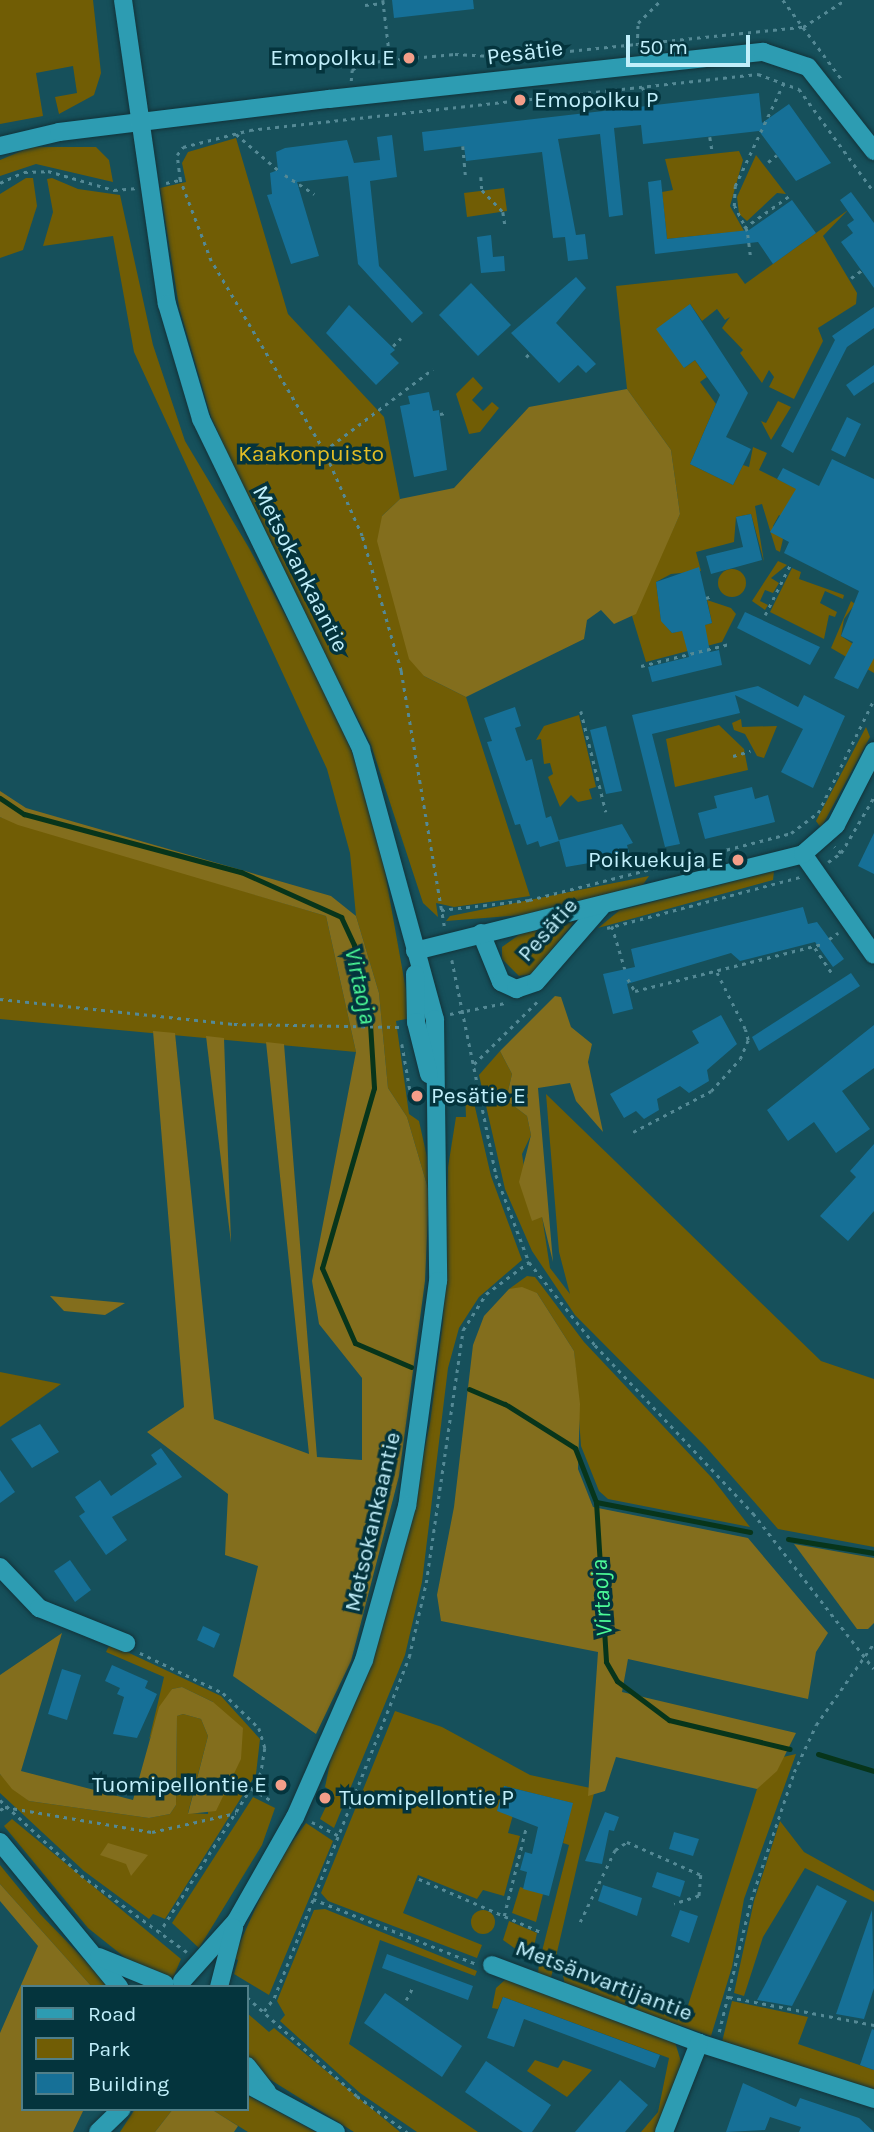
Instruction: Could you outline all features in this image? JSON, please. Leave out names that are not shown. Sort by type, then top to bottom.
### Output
[{"type":"street","name":"Metsokankaantie","points":[[123,0],[167,304],[201,419],[361,749],[384,821],[415,951],[416,1021],[436,1105],[438,1281],[407,1506],[364,1660],[295,1817],[236,1922],[220,1985]]},
{"type":"street","name":"Pesätie","points":[[0,146],[59,132],[763,52],[792,58],[823,81],[874,151]]},
{"type":"street","name":"Pesätie","points":[[415,951],[803,854],[824,838],[874,751]]},
{"type":"street","points":[[803,854],[874,955]]},
{"type":"street","name":"Pesätie","points":[[481,933],[501,982],[516,989],[536,982],[602,906]]},
{"type":"street","points":[[0,1567],[39,1608],[126,1643]]},
{"type":"street","points":[[0,1842],[117,1985]]},
{"type":"street","name":"Metsokankaantie","points":[[175,1985],[236,1922]]},
{"type":"street","points":[[95,1956],[175,1985]]},
{"type":"street","name":"Metsänvartijantie","points":[[492,1965],[706,2046],[874,2099]]},
{"type":"street","name":"Metsänvartijantie","points":[[664,2132],[706,2046]]},
{"type":"street","points":[[248,2067],[267,2092]]},
{"type":"street","points":[[248,2084],[267,2092],[336,2132]]},
{"type":"street","points":[[98,2132],[107,2111]]},
{"type":"street","points":[[98,2132],[120,2111]]},
{"type":"path","points":[[650,99],[642,87],[638,65],[638,23],[661,0]]},
{"type":"path","points":[[783,0],[850,91]]},
{"type":"path","points":[[357,118],[352,70],[390,60],[455,54],[511,57],[803,27],[845,0]]},
{"type":"path","points":[[365,5],[384,1],[390,60]]},
{"type":"path","points":[[183,147],[236,134],[357,118],[758,74],[785,80],[811,103],[874,192]]},
{"type":"path","points":[[750,255],[744,228],[736,215],[735,186],[785,80]]},
{"type":"path","points":[[236,134],[278,170]]},
{"type":"path","points":[[710,136],[712,149]]},
{"type":"path","points":[[463,146],[466,179]]},
{"type":"path","points":[[768,162],[777,155]]},
{"type":"path","points":[[0,183],[24,172],[48,171],[114,190],[180,180]]},
{"type":"path","points":[[285,175],[314,194]]},
{"type":"path","points":[[481,177],[482,190],[503,212],[505,224]]},
{"type":"path","points":[[744,228],[792,194]]},
{"type":"path","points":[[851,278],[862,270]]},
{"type":"path","points":[[393,346],[401,338]]},
{"type":"path","points":[[526,357],[530,353]]},
{"type":"path","points":[[324,451],[433,369]]},
{"type":"path","points":[[440,414],[446,412]]},
{"type":"path","points":[[765,615],[791,564]]},
{"type":"path","points":[[706,598],[712,596]]},
{"type":"path","points":[[641,666],[729,644]]},
{"type":"path","points":[[441,910],[529,900],[791,833],[818,813],[874,699]]},
{"type":"path","points":[[581,711],[606,812]]},
{"type":"path","points":[[733,756],[750,751]]},
{"type":"path","points":[[597,937],[612,926],[814,872],[841,853],[874,797]]},
{"type":"path","points":[[824,838],[841,853]]},
{"type":"path","points":[[612,926],[625,969]]},
{"type":"path","points":[[628,979],[635,991],[718,973],[822,944]]},
{"type":"path","points":[[815,948],[833,975]]},
{"type":"path","points":[[634,1132],[711,1091],[740,1059],[748,1040],[746,1029],[718,973]]},
{"type":"path","points":[[474,1064],[541,998],[528,1000]]},
{"type":"path","points":[[0,999],[234,1024],[400,1027],[410,1090],[417,1096]]},
{"type":"path","points":[[464,1010],[515,1002]]},
{"type":"path","points":[[264,2011],[340,1836],[409,1657],[426,1583],[463,1330],[486,1294],[529,1262]]},
{"type":"path","points":[[126,1643],[208,1683],[251,1717],[265,1748],[261,1773],[252,1789],[160,1932]]},
{"type":"path","points":[[706,2046],[729,1997],[751,1900],[794,1772],[827,1707],[874,1643]]},
{"type":"path","points":[[252,1789],[272,1801]]},
{"type":"path","points":[[0,1800],[81,1875],[192,1955]]},
{"type":"path","points":[[0,1810],[5,1807],[152,1832],[238,1812]]},
{"type":"path","points":[[312,1822],[340,1836]]},
{"type":"path","points":[[504,1916],[526,1828]]},
{"type":"path","points":[[580,1922],[615,1850],[627,1842],[701,1875],[699,1896],[674,1904]]},
{"type":"path","points":[[419,1879],[543,1933]]},
{"type":"path","points":[[313,1899],[468,1963],[492,1965]]},
{"type":"path","points":[[406,2000],[413,1987]]},
{"type":"path","points":[[729,1997],[874,2025]]},
{"type":"path","points":[[248,1998],[357,2096],[407,2132]]},
{"type":"green space","points":[[0,0],[93,0],[101,73],[94,95],[59,114],[55,97],[77,93],[73,66],[36,73],[43,116],[0,124]]},
{"type":"green space","name":"Kaakonpuisto","points":[[236,138],[288,314],[384,417],[400,499],[382,516],[424,676],[466,697],[530,896],[454,907],[436,903],[438,917],[423,903],[371,745],[264,537],[211,417],[179,307],[160,188],[186,182],[182,163],[188,152]]},
{"type":"green space","points":[[31,147],[96,147],[109,160],[113,182],[36,164],[0,176],[0,160]]},
{"type":"green space","points":[[739,151],[743,160],[730,206],[744,231],[667,239],[662,192],[673,190],[665,159]]},
{"type":"green space","points":[[756,155],[786,194],[777,193],[747,221],[739,214],[737,197]]},
{"type":"green space","points":[[26,178],[33,178],[37,206],[23,250],[0,258],[0,194]]},
{"type":"green space","points":[[52,178],[78,189],[120,195],[153,345],[185,441],[249,548],[329,696],[352,752],[381,850],[411,1018],[396,1021],[409,1114],[419,1121],[427,1157],[429,1192],[407,1117],[388,1088],[379,993],[356,916],[350,853],[327,769],[134,352],[113,236],[43,246],[53,212],[47,179]]},
{"type":"green space","points":[[504,188],[507,211],[467,217],[464,193]]},
{"type":"green space","points":[[848,210],[823,236],[857,293],[856,304],[818,328],[823,341],[794,399],[769,387],[774,377],[769,370],[762,383],[740,353],[743,350],[722,328],[730,317],[725,320],[717,309],[702,321],[690,304],[684,368],[695,360],[707,377],[700,382],[716,404],[690,464],[733,485],[743,465],[749,467],[753,447],[767,453],[759,470],[874,527],[845,585],[847,571],[779,515],[773,526],[783,539],[780,552],[776,550],[762,504],[755,506],[764,562],[751,514],[736,517],[734,542],[696,552],[701,571],[671,574],[656,582],[661,620],[672,633],[712,623],[707,600],[731,608],[736,614],[722,642],[646,662],[632,616],[680,514],[671,450],[627,389],[616,286],[737,273],[745,284]]},
{"type":"green space","points":[[473,377],[483,388],[472,400],[483,411],[492,402],[499,408],[480,432],[469,434],[456,394]]},
{"type":"green space","points":[[778,401],[791,407],[771,440],[761,421],[766,423]]},
{"type":"green space","points":[[778,561],[787,565],[771,578],[779,583],[773,593],[765,590],[760,601],[768,605],[765,610],[752,601]]},
{"type":"green space","points":[[792,568],[801,572],[799,579],[844,595],[843,599],[825,591],[820,603],[837,612],[835,617],[829,615],[824,639],[770,612]]},
{"type":"green space","points":[[732,569],[742,573],[746,583],[742,593],[732,597],[722,593],[718,583],[722,573]]},
{"type":"green space","points":[[851,601],[855,604],[844,619],[841,636],[874,658],[874,673],[831,648]]},
{"type":"green space","points":[[579,715],[596,787],[589,789],[592,799],[578,802],[571,795],[560,807],[548,777],[553,774],[550,763],[544,764],[541,739],[536,740],[544,726]]},
{"type":"green space","points":[[741,719],[742,727],[777,726],[764,758],[757,756],[745,734],[734,730],[732,723]]},
{"type":"green space","points":[[719,725],[744,749],[748,770],[675,787],[666,739]]},
{"type":"green space","points":[[866,727],[870,737],[821,828],[816,821]]},
{"type":"green space","points":[[0,817],[326,916],[356,1052],[0,1019]]},
{"type":"green space","points":[[774,871],[773,880],[598,928],[620,910]]},
{"type":"green space","points":[[649,876],[642,886],[523,915],[446,921],[450,916]]},
{"type":"green space","points":[[575,921],[532,974],[519,976],[502,959],[502,947],[520,934]]},
{"type":"green space","points":[[500,1051],[512,1074],[506,1100],[527,1116],[531,1135],[522,1154],[532,1220],[542,1216],[550,1268],[570,1294],[559,1252],[546,1094],[821,1361],[874,1379],[874,1547],[778,1529],[705,1446],[575,1315],[532,1251],[505,1189],[479,1075]]},
{"type":"green space","points":[[471,1090],[491,1176],[522,1260],[479,1297],[459,1328],[448,1368],[422,1582],[405,1655],[334,1828],[320,1819],[333,1792],[325,1787],[333,1748],[413,1504],[430,1423],[443,1321],[448,1167],[456,1117],[466,1117],[465,1092]]},
{"type":"green space","points":[[527,1276],[535,1277],[584,1342],[712,1478],[750,1527],[608,1499],[599,1491],[581,1446],[574,1351],[537,1293],[509,1289]]},
{"type":"green space","points":[[0,1372],[61,1384],[0,1427]]},
{"type":"green space","points":[[110,1644],[221,1696],[260,1739],[256,1774],[165,1919],[153,1914],[149,1919],[84,1871],[0,1793],[0,1774],[29,1801],[149,1818],[170,1814],[176,1805],[177,1716],[183,1714],[201,1719],[208,1736],[188,1813],[208,1814],[213,1702],[182,1687],[172,1689],[149,1740],[164,1677],[106,1652]]},
{"type":"green space","points":[[395,1711],[442,1727],[530,1775],[595,1789],[551,1978],[538,1974],[539,1963],[569,1845],[563,1843],[572,1803],[504,1786],[498,1811],[513,1815],[508,1833],[520,1836],[504,1896],[483,1890],[477,1899],[418,1875],[403,1913],[482,1945],[477,1958],[328,1901],[321,1893]]},
{"type":"green space","points":[[796,1754],[744,1899],[732,1967],[711,2036],[565,1986],[563,1975],[683,2021],[757,1789],[783,1757]]},
{"type":"green space","points":[[253,1797],[275,1808],[262,1845],[199,1948],[172,1923]]},
{"type":"green space","points":[[12,1819],[181,1959],[173,1978],[143,1972],[88,1928],[4,1826]]},
{"type":"green space","points":[[780,1821],[804,1852],[874,1891],[874,1902],[805,1868],[763,1937],[744,1996],[734,1993],[754,1901]]},
{"type":"green space","points":[[306,1823],[333,1841],[269,1995],[234,1974],[238,1960],[233,1958],[274,1867]]},
{"type":"green space","points":[[0,1865],[40,1914],[109,1985],[90,1985],[0,1884]]},
{"type":"green space","points":[[520,1887],[543,1894],[536,1922],[512,1913]]},
{"type":"green space","points":[[325,1909],[477,1971],[475,1976],[380,1940],[349,2044],[478,2132],[417,2132],[360,2093],[280,2021],[285,2015],[277,2001],[314,1910]]},
{"type":"green space","points":[[483,1910],[492,1913],[495,1922],[492,1931],[483,1934],[474,1931],[471,1922],[474,1913]]},
{"type":"green space","points":[[509,1921],[537,1933],[531,1960],[503,1940]]},
{"type":"green space","points":[[506,1979],[675,2042],[682,2065],[655,2132],[641,2132],[658,2112],[669,2058],[503,1997],[498,2009],[492,2008],[496,1988]]},
{"type":"green space","points":[[732,2001],[808,2017],[798,2044],[874,2070],[874,2091],[722,2042]]},
{"type":"green space","points":[[248,2014],[269,2032],[274,2028],[400,2132],[354,2132],[248,2066]]},
{"type":"green space","points":[[535,2060],[558,2068],[563,2060],[592,2070],[567,2097],[527,2071]]},
{"type":"green space","points":[[248,2096],[316,2132],[248,2132],[214,2111],[248,2111]]},
{"type":"green space","points":[[134,2111],[171,2111],[155,2132],[120,2132]]},
{"type":"shaded area","points":[[627,389],[671,450],[680,514],[636,614],[614,624],[601,610],[587,620],[584,639],[466,697],[424,676],[409,659],[377,541],[382,516],[400,499],[454,488],[529,407]]},
{"type":"shaded area","points":[[0,791],[26,808],[331,896],[356,916],[379,993],[388,1088],[407,1117],[429,1192],[425,1281],[399,1476],[351,1661],[316,1734],[233,1676],[258,1566],[225,1555],[228,1494],[147,1432],[184,1407],[153,1031],[175,1033],[214,1419],[309,1454],[266,1042],[284,1044],[317,1457],[362,1460],[362,1378],[319,1324],[312,1281],[356,1052],[326,916],[18,825],[0,817]]},
{"type":"shaded area","points":[[555,996],[561,997],[571,1027],[592,1044],[588,1062],[603,1132],[576,1101],[570,1083],[538,1088],[553,1262],[542,1217],[532,1221],[519,1182],[531,1135],[527,1116],[506,1100],[512,1074],[500,1051]]},
{"type":"shaded area","points":[[206,1036],[224,1038],[231,1243]]},
{"type":"shaded area","points":[[522,1287],[537,1293],[574,1351],[580,1404],[578,1469],[593,1507],[748,1538],[828,1633],[816,1652],[808,1699],[628,1659],[622,1692],[796,1733],[777,1771],[757,1789],[616,1757],[605,1791],[588,1796],[598,1652],[441,1621],[437,1595],[454,1507],[473,1345],[484,1316],[509,1289]]},
{"type":"shaded area","points":[[50,1296],[125,1303],[105,1315],[64,1311]]},
{"type":"shaded area","points":[[794,1544],[874,1558],[874,1623],[868,1629],[857,1629]]},
{"type":"shaded area","points":[[62,1633],[21,1771],[133,1800],[159,1707],[172,1689],[182,1687],[213,1702],[243,1728],[241,1759],[216,1811],[188,1814],[208,1736],[201,1719],[183,1714],[177,1716],[176,1805],[170,1814],[149,1818],[29,1801],[12,1789],[0,1774],[0,1675]]},
{"type":"shaded area","points":[[108,1843],[148,1855],[131,1876],[126,1864],[100,1855]]},
{"type":"shaded area","points":[[0,1884],[90,1985],[21,1985],[21,2111],[83,2111],[73,2132],[0,2132],[0,2033],[38,1946],[0,1901]]},
{"type":"shaded area","points":[[171,2111],[214,2111],[238,2126],[234,2132],[155,2132]]},
{"type":"building","points":[[392,0],[473,0],[474,9],[394,18]]},
{"type":"building","points":[[759,93],[762,123],[789,104],[831,163],[796,181],[759,131],[643,144],[641,125],[614,128],[623,215],[609,217],[600,134],[558,139],[576,235],[585,234],[588,259],[568,261],[565,237],[553,238],[542,152],[466,161],[464,146],[424,151],[422,132]]},
{"type":"building","points":[[392,135],[397,177],[370,181],[379,266],[423,313],[412,323],[358,264],[348,176],[297,182],[319,256],[291,264],[267,195],[272,194],[270,173],[278,170],[276,152],[285,148],[347,140],[354,163],[380,160],[377,137]]},
{"type":"building","points":[[661,180],[667,239],[749,230],[792,200],[816,233],[773,264],[758,242],[655,254],[648,182]]},
{"type":"building","points":[[851,192],[874,223],[874,288],[841,242],[853,233],[847,225],[854,220],[840,200]]},
{"type":"building","points":[[491,235],[493,257],[504,256],[505,271],[481,273],[477,237]]},
{"type":"building","points":[[576,277],[586,288],[556,323],[596,364],[586,373],[578,365],[559,383],[511,333]]},
{"type":"building","points":[[471,283],[511,325],[478,356],[439,315]]},
{"type":"building","points":[[690,304],[748,393],[726,437],[751,449],[733,485],[690,464],[720,395],[695,360],[684,368],[656,329]]},
{"type":"building","points":[[349,305],[395,350],[390,354],[399,363],[376,385],[326,333]]},
{"type":"building","points":[[874,307],[874,328],[847,347],[793,453],[781,446],[835,340],[832,336]]},
{"type":"building","points":[[874,365],[874,382],[854,396],[846,385]]},
{"type":"building","points":[[429,392],[433,411],[439,410],[447,470],[414,477],[400,406],[410,404],[408,396]]},
{"type":"building","points":[[847,417],[861,424],[845,457],[831,450]]},
{"type":"building","points":[[832,459],[874,479],[874,658],[858,689],[834,678],[853,642],[841,636],[859,591],[784,553],[789,542],[770,532],[796,489],[777,479],[783,468],[819,486]]},
{"type":"building","points":[[751,514],[762,560],[711,574],[706,556],[743,547],[736,517]]},
{"type":"building","points":[[699,567],[712,623],[705,625],[710,652],[719,650],[722,665],[652,682],[648,667],[689,657],[682,631],[672,633],[661,621],[656,582]]},
{"type":"building","points":[[745,612],[820,647],[810,665],[737,628]]},
{"type":"building","points":[[758,686],[798,707],[804,695],[845,716],[813,788],[781,772],[803,729],[735,695],[740,713],[652,734],[680,844],[665,847],[632,715]]},
{"type":"building","points":[[515,707],[521,726],[515,728],[526,761],[532,759],[546,818],[551,816],[559,841],[540,847],[538,841],[527,845],[520,824],[515,825],[487,742],[492,741],[484,718]]},
{"type":"building","points":[[606,726],[622,791],[606,794],[590,730]]},
{"type":"building","points":[[752,787],[755,799],[768,795],[775,822],[705,839],[698,813],[717,808],[714,796]]},
{"type":"building","points":[[622,824],[633,843],[627,845],[630,856],[566,867],[559,840]]},
{"type":"building","points":[[874,833],[874,874],[858,866]]},
{"type":"building","points":[[803,907],[808,924],[817,922],[844,959],[833,967],[815,942],[740,961],[731,953],[627,984],[633,1009],[613,1014],[603,974],[635,967],[631,949]]},
{"type":"building","points":[[851,973],[860,986],[759,1051],[752,1037]]},
{"type":"building","points":[[721,1015],[737,1044],[707,1070],[709,1081],[689,1093],[680,1086],[657,1099],[659,1110],[644,1119],[636,1111],[624,1118],[610,1094],[699,1043],[692,1031]]},
{"type":"building","points":[[874,1025],[874,1068],[842,1091],[870,1129],[836,1153],[814,1122],[788,1141],[767,1110]]},
{"type":"building","points":[[874,1144],[874,1211],[848,1241],[820,1216],[856,1177],[850,1171]]},
{"type":"building","points":[[40,1424],[59,1452],[32,1468],[11,1439]]},
{"type":"building","points":[[161,1448],[182,1477],[112,1517],[127,1540],[106,1555],[79,1516],[85,1512],[75,1497],[100,1480],[111,1496],[157,1464],[151,1455]]},
{"type":"building","points":[[0,1470],[15,1492],[0,1503]]},
{"type":"building","points":[[70,1560],[91,1590],[75,1602],[54,1571]]},
{"type":"building","points":[[203,1626],[220,1634],[214,1648],[197,1640]]},
{"type":"building","points":[[112,1665],[148,1681],[145,1688],[157,1694],[137,1738],[113,1734],[124,1697],[117,1694],[120,1688],[105,1681]]},
{"type":"building","points":[[62,1669],[81,1675],[67,1720],[48,1714]]},
{"type":"building","points":[[504,1786],[573,1803],[549,1896],[523,1889],[527,1872],[520,1870],[525,1852],[532,1854],[538,1827],[497,1811]]},
{"type":"building","points":[[605,1812],[619,1817],[614,1831],[609,1830],[602,1864],[585,1861]]},
{"type":"building","points":[[674,1832],[699,1839],[693,1856],[669,1849]]},
{"type":"building","points":[[657,1872],[685,1881],[680,1897],[652,1887]]},
{"type":"building","points":[[603,1885],[642,1898],[637,1916],[598,1901]]},
{"type":"building","points":[[817,1885],[847,1901],[792,2006],[757,2000]]},
{"type":"building","points":[[680,1910],[698,1916],[689,1943],[671,1936]]},
{"type":"building","points":[[872,1910],[874,1988],[864,2019],[836,2014]]},
{"type":"building","points":[[387,1954],[473,1986],[468,2000],[382,1968]]},
{"type":"building","points":[[385,1993],[462,2046],[442,2077],[364,2023]]},
{"type":"building","points":[[503,1997],[660,2055],[655,2068],[524,2019],[514,2047],[487,2038]]},
{"type":"building","points":[[872,2029],[874,2030],[874,2070],[860,2065]]},
{"type":"building","points":[[486,2061],[551,2105],[532,2132],[523,2132],[465,2092]]},
{"type":"building","points":[[620,2080],[648,2105],[625,2132],[575,2132]]},
{"type":"building","points":[[743,2083],[796,2107],[800,2098],[859,2118],[874,2132],[799,2132],[801,2127],[770,2117],[765,2130],[726,2132]]},
{"type":"waterway","name":"Virtaoja","points":[[0,798],[24,814],[241,872],[341,917],[354,945],[370,1024],[374,1088],[322,1268],[355,1343],[411,1367]]},
{"type":"waterway","name":"Virtaoja","points":[[469,1389],[505,1404],[575,1448],[596,1502],[606,1662],[617,1681],[669,1720],[790,1749]]},
{"type":"waterway","points":[[596,1502],[750,1532]]},
{"type":"waterway","points":[[788,1539],[874,1553]]},
{"type":"waterway","name":"Virtaoja","points":[[818,1754],[874,1771]]},
{"type":"place","name":"Emopolku E","points":[[409,58]]},
{"type":"place","name":"Emopolku P","points":[[520,100]]},
{"type":"place","name":"Poikuekuja E","points":[[738,860]]},
{"type":"place","name":"Pesätie E","points":[[417,1096]]},
{"type":"place","name":"Tuomipellontie E","points":[[281,1785]]},
{"type":"place","name":"Tuomipellontie P","points":[[325,1798]]}]
